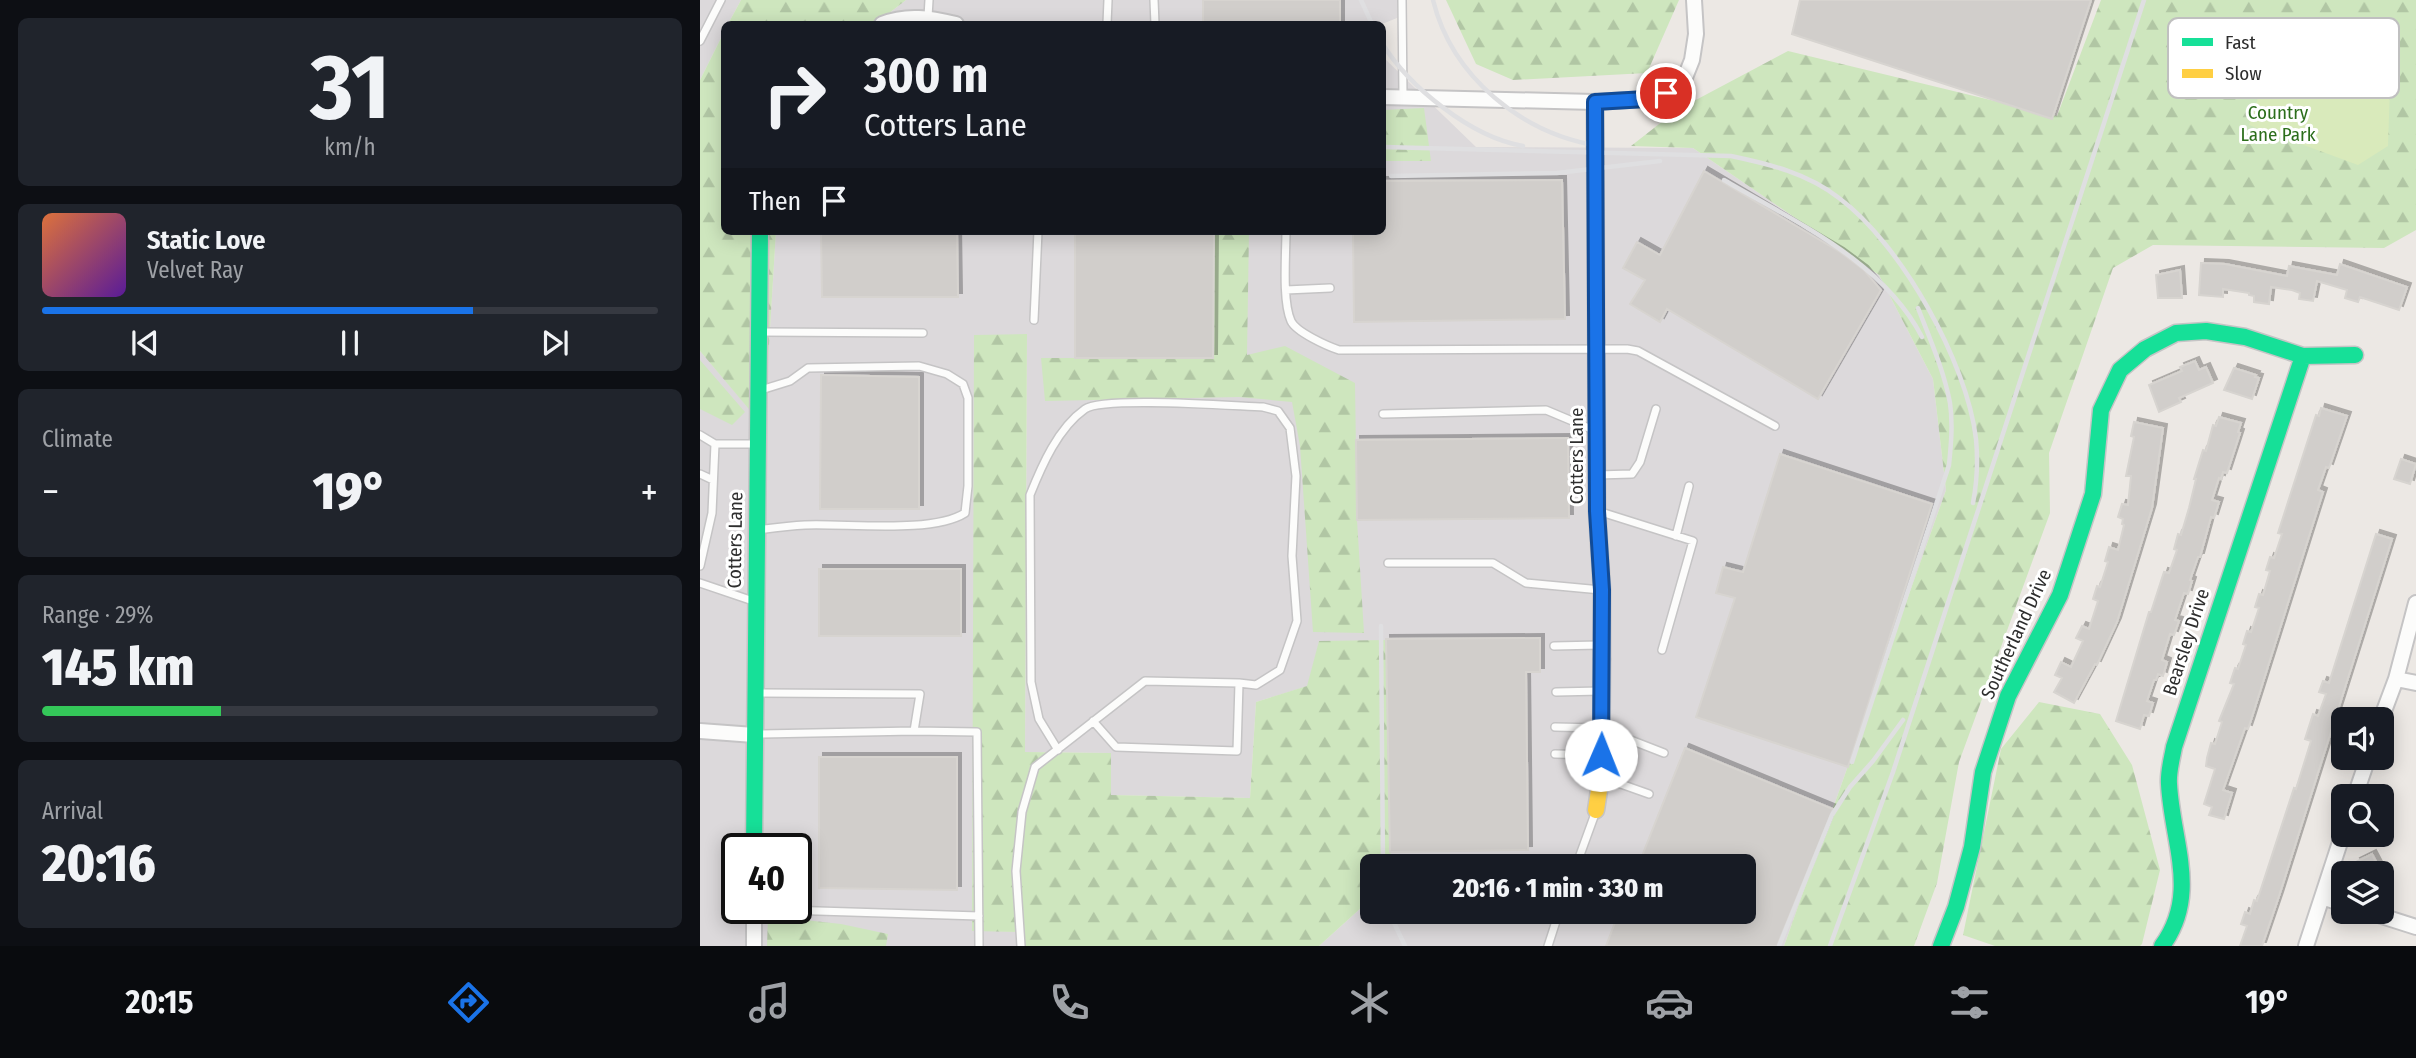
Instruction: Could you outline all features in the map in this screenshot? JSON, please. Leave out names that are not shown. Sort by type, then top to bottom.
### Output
[{"type":"street","points":[[1386,97],[1595,102],[1646,99],[1666,93],[1684,80],[1692,60],[1696,34],[1694,0]]},
{"type":"street","points":[[890,21],[897,18],[928,17],[944,21]]},
{"type":"street","name":"Cotters Lane","points":[[1595,102],[1597,511],[1602,590],[1601,764],[1596,810]]},
{"type":"street","name":"Cotters Lane","points":[[754,833],[760,235]]},
{"type":"street","name":"Southerland Drive","points":[[1941,946],[1956,908],[1972,848],[1983,772],[2008,696],[2060,595],[2093,494],[2101,410],[2120,370],[2145,349],[2176,333],[2186,332],[2207,331],[2245,337],[2303,356],[2355,355]]},
{"type":"street","name":"Bearsley Drive","points":[[2162,946],[2175,927],[2182,894],[2168,782],[2174,747],[2303,356]]},
{"type":"street","points":[[2386,707],[2396,679],[2416,603]]},
{"type":"street","points":[[2396,679],[2416,683]]},
{"type":"street","points":[[700,731],[754,734]]},
{"type":"street","points":[[2306,946],[2338,847]]},
{"type":"street","points":[[2322,897],[2331,900]]},
{"type":"street","points":[[2394,920],[2416,927]]},
{"type":"street","points":[[754,924],[754,946]]},
{"type":"lane","points":[[700,41],[722,0]]},
{"type":"lane","points":[[928,17],[929,0]]},
{"type":"lane","points":[[1107,21],[1108,0]]},
{"type":"lane","points":[[1154,0],[1155,21]]},
{"type":"lane","points":[[1402,0],[1402,97]]},
{"type":"lane","points":[[1034,320],[1038,235]]},
{"type":"lane","points":[[1286,235],[1286,290],[1291,321],[1297,329],[1329,347],[1339,350],[1627,349],[1638,351],[1775,426]]},
{"type":"lane","points":[[1286,290],[1330,288]]},
{"type":"lane","points":[[759,332],[923,333]]},
{"type":"lane","points":[[757,530],[804,525],[920,524],[953,520],[965,513],[968,486],[968,398],[963,384],[947,373],[919,366],[808,368],[778,386],[758,390]]},
{"type":"lane","points":[[1021,946],[1016,871],[1022,813],[1035,767],[1058,750],[1145,681],[1256,685],[1280,670],[1297,621],[1292,556],[1296,476],[1290,428],[1278,411],[1263,407],[1124,402],[1087,407],[1069,424],[1053,448],[1030,495],[1028,522],[1031,682],[1039,719],[1058,750]]},
{"type":"lane","points":[[1597,475],[1632,474],[1640,462],[1656,409]]},
{"type":"lane","points":[[1383,414],[1546,410],[1596,431]]},
{"type":"lane","points":[[700,435],[715,444],[757,444]]},
{"type":"lane","points":[[700,566],[712,513],[715,444]]},
{"type":"lane","points":[[700,474],[713,480]]},
{"type":"lane","points":[[1676,536],[1689,486]]},
{"type":"lane","points":[[1597,511],[1693,541],[1662,650]]},
{"type":"lane","points":[[1388,563],[1493,563],[1526,583],[1602,590]]},
{"type":"lane","points":[[700,583],[756,602]]},
{"type":"lane","points":[[1554,646],[1602,645]]},
{"type":"lane","points":[[1093,721],[1115,747],[1237,751],[1239,684]]},
{"type":"lane","points":[[1556,692],[1601,691]]},
{"type":"lane","points":[[755,693],[920,694],[914,731]]},
{"type":"lane","points":[[1555,727],[1601,727]]},
{"type":"lane","points":[[754,734],[977,732],[979,946]]},
{"type":"lane","points":[[1555,754],[1617,766],[1628,739],[1664,753]]},
{"type":"lane","points":[[1601,764],[1649,794]]},
{"type":"lane","points":[[1580,854],[1596,810]]},
{"type":"lane","points":[[812,911],[979,916]]},
{"type":"lane","points":[[1548,946],[1555,924]]},
{"type":"shaded area","points":[[700,0],[741,0],[730,21],[721,21],[721,38],[700,80]]},
{"type":"shaded area","points":[[906,0],[1397,0],[1397,18],[1386,22],[879,21]]},
{"type":"shaded area","points":[[1386,60],[1476,147],[1693,148],[1879,275],[1933,379],[1946,490],[1784,946],[1319,946],[1360,909],[1360,924],[1756,924],[1756,854],[1391,854],[1386,641],[1308,686],[1256,702],[1250,798],[1110,795],[1111,753],[1025,752],[1027,335],[972,930],[1025,932],[1025,946],[700,946],[700,351],[764,426],[776,235],[1386,235]]},
{"type":"green space","points":[[741,0],[906,0],[879,21],[730,21]]},
{"type":"green space","points":[[1446,0],[1679,0],[1647,73],[1513,80],[1476,64]]},
{"type":"green space","name":"Country Lane Park","points":[[2101,0],[2416,0],[2416,230],[2384,248],[2153,245],[2113,268],[2049,453],[2050,513],[1959,762],[1937,883],[1914,946],[1784,946],[1946,490],[1933,379],[1879,275],[1693,148],[1631,146],[1677,110],[1788,51],[2057,116]]},
{"type":"green space","points":[[721,38],[721,235],[776,235],[764,427],[700,351],[700,80]]},
{"type":"green space","name":"Country Lane Park","points":[[2258,98],[2390,98],[2388,146],[2358,165],[2249,125]]},
{"type":"green space","points":[[1424,108],[1431,161],[1386,161],[1386,110]]},
{"type":"green space","points":[[1214,235],[1249,235],[1247,355],[1285,346],[1355,383],[1357,520],[1364,633],[1313,632],[1300,446],[1292,402],[1239,397],[1045,401],[1041,358],[1213,358]]},
{"type":"green space","points":[[1027,334],[1025,752],[1111,753],[1111,795],[1250,798],[1256,702],[1307,686],[1319,641],[1386,640],[1391,854],[1360,854],[1360,909],[1319,946],[1025,946],[1024,932],[972,931],[974,335]]},
{"type":"green space","points":[[700,360],[745,412],[732,425],[700,409]]},
{"type":"green space","points":[[2039,702],[2100,714],[2132,765],[2160,870],[2140,946],[1995,946],[1963,935],[2001,749]]},
{"type":"green space","points":[[812,921],[888,934],[886,946],[767,946],[768,924],[812,924]]},
{"type":"building","points":[[1203,0],[1340,0],[1340,21],[1203,21]]},
{"type":"building","points":[[1800,0],[2091,0],[2052,119],[1792,34]]},
{"type":"building","points":[[1704,171],[1840,252],[1864,270],[1881,290],[1818,399],[1667,309],[1660,322],[1630,304],[1645,280],[1623,268],[1637,242],[1660,255]]},
{"type":"building","points":[[1562,180],[1565,319],[1354,322],[1353,235],[1386,235],[1386,181]]},
{"type":"building","points":[[821,235],[957,235],[958,297],[822,297]]},
{"type":"building","points":[[1075,235],[1214,235],[1213,358],[1075,358]]},
{"type":"building","points":[[2201,263],[2225,264],[2287,276],[2289,266],[2337,275],[2340,264],[2407,287],[2399,310],[2360,297],[2358,302],[2345,298],[2347,290],[2317,281],[2313,301],[2299,299],[2300,293],[2292,290],[2271,287],[2269,304],[2254,302],[2254,296],[2249,293],[2223,289],[2223,297],[2199,295]]},
{"type":"building","points":[[2180,270],[2182,298],[2158,298],[2156,275]]},
{"type":"building","points":[[2195,361],[2199,370],[2206,367],[2213,383],[2179,398],[2181,402],[2159,412],[2149,385],[2182,371],[2180,367]]},
{"type":"building","points":[[2234,368],[2259,378],[2252,399],[2224,390]]},
{"type":"building","points":[[821,375],[919,377],[919,509],[820,509]]},
{"type":"building","points":[[2321,408],[2347,416],[2329,468],[2326,467],[2318,490],[2323,492],[2251,720],[2248,729],[2245,728],[2223,790],[2232,793],[2224,819],[2209,815],[2212,807],[2204,804],[2215,769],[2206,766],[2207,758],[2211,743],[2215,744],[2222,722],[2219,721],[2234,684],[2230,683],[2246,645],[2243,644],[2247,631],[2251,632],[2259,608],[2255,607],[2259,594],[2263,595],[2270,571],[2266,570],[2270,557],[2274,558],[2282,534],[2278,533],[2316,415],[2319,416]]},
{"type":"building","points":[[2219,417],[2241,423],[2240,433],[2227,473],[2223,472],[2221,479],[2219,478],[2212,500],[2219,502],[2214,518],[2211,517],[2188,594],[2184,593],[2175,620],[2179,621],[2174,635],[2170,634],[2162,660],[2167,662],[2163,676],[2158,674],[2154,680],[2147,701],[2153,703],[2149,716],[2144,715],[2140,729],[2116,721],[2149,612],[2164,572],[2169,573],[2177,550],[2174,549],[2189,508],[2203,450],[2206,451],[2213,425],[2216,426]]},
{"type":"building","points":[[2134,422],[2163,428],[2152,508],[2117,622],[2097,665],[2095,664],[2074,703],[2054,692],[2062,678],[2055,675],[2061,662],[2071,667],[2083,641],[2076,638],[2082,626],[2089,629],[2098,601],[2093,599],[2108,562],[2105,561],[2109,547],[2118,550],[2124,525],[2123,519],[2118,517],[2122,504],[2128,505],[2131,476],[2126,476],[2134,437],[2131,436]]},
{"type":"building","points":[[1568,438],[1569,518],[1357,520],[1356,440]]},
{"type":"building","points":[[1780,454],[1932,504],[1848,767],[1696,717],[1735,598],[1716,593],[1723,567],[1743,572]]},
{"type":"building","points":[[2401,459],[2416,464],[2410,484],[2394,479]]},
{"type":"building","points":[[2376,534],[2392,539],[2339,707],[2331,707],[2331,732],[2262,946],[2240,946],[2247,926],[2241,924],[2245,912],[2250,914],[2254,900],[2257,901],[2311,741],[2305,739],[2313,714],[2318,716],[2326,694],[2319,692],[2323,681],[2329,683]]},
{"type":"building","points":[[819,569],[961,569],[961,636],[819,636]]},
{"type":"building","points":[[1540,638],[1540,672],[1526,672],[1528,850],[1390,852],[1386,639]]},
{"type":"building","points":[[1685,748],[1833,809],[1777,946],[1606,946],[1614,924],[1756,924],[1756,854],[1643,854]]},
{"type":"building","points":[[819,757],[957,757],[957,890],[819,888]]},
{"type":"building","points":[[2372,854],[2376,861],[2358,861]]},
{"type":"railway","points":[[1361,0],[1371,21]]},
{"type":"railway","points":[[1433,0],[1442,28],[1456,54],[1494,97],[1543,129],[1599,146]]},
{"type":"railway","points":[[1830,946],[1893,772],[2144,0]]},
{"type":"railway","points":[[1386,49],[1408,76],[1443,108],[1483,132],[1523,146]]},
{"type":"railway","points":[[1386,147],[1731,156],[1787,171],[1827,189],[1862,218],[1885,244],[1907,274],[1945,341],[1960,375],[1976,439],[1977,471],[1973,503]]},
{"type":"railway","points":[[1391,176],[1557,173],[1660,161]]},
{"type":"railway","points":[[1724,180],[1835,245],[1884,286],[1905,310],[1922,337]]},
{"type":"railway","points":[[1852,762],[1949,465],[1952,427],[1950,403],[1918,308]]},
{"type":"railway","points":[[1381,626],[1383,854]]},
{"type":"railway","points":[[1779,946],[1832,815],[1850,787],[1903,720]]},
{"type":"railway","points":[[1395,924],[1405,946]]},
{"type":"traffic: fast","points":[[1595,102],[1597,511],[1602,590],[1602,659]]},
{"type":"traffic: fast","points":[[754,833],[760,235]]},
{"type":"traffic: fast","points":[[1941,946],[1956,907],[1972,847],[1983,772],[2008,696],[2060,595],[2093,494],[2101,410],[2120,370],[2145,349],[2176,333],[2206,331],[2245,337],[2303,356],[2355,355]]},
{"type":"traffic: fast","points":[[2162,946],[2180,907],[2182,887],[2169,784],[2174,747],[2303,356]]},
{"type":"traffic: slow","points":[[1596,810],[1601,777],[1602,659]]},
{"type":"route","points":[[1601,755],[1602,590],[1597,511],[1595,102],[1646,99],[1666,93]]}]
